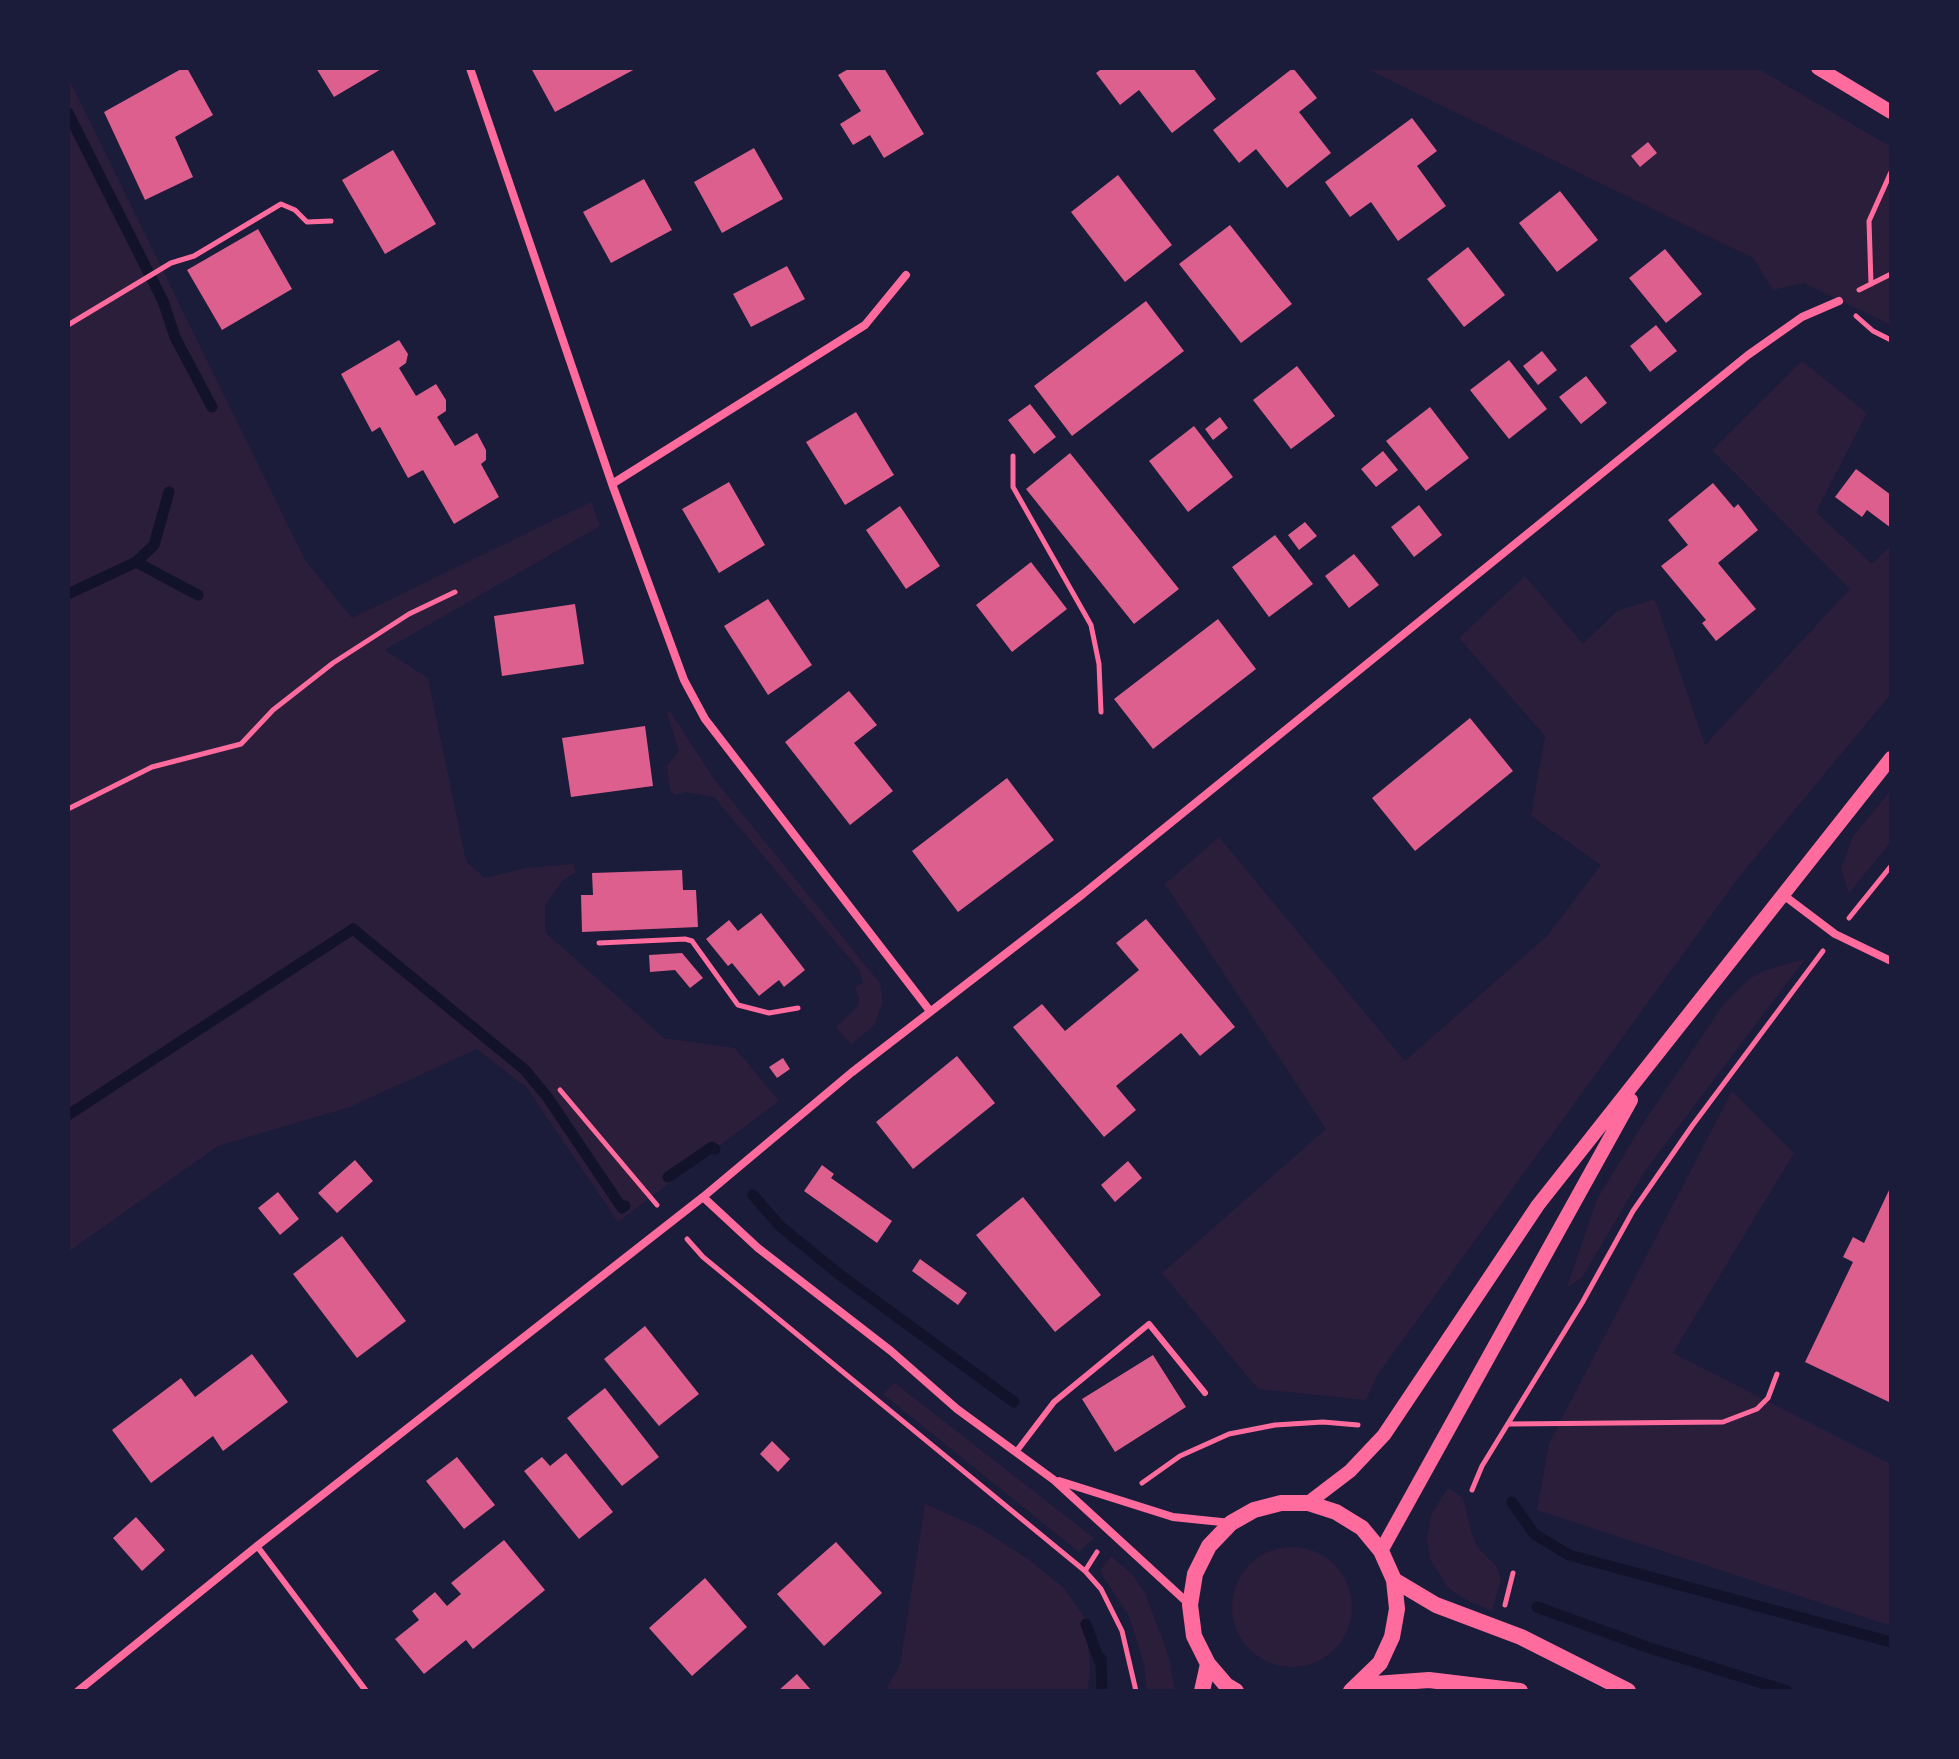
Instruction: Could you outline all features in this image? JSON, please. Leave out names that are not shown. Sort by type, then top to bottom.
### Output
[{"type":"main road","points":[[1236,1691],[1226,1685],[1208,1664],[1194,1636],[1190,1605],[1195,1574],[1209,1546],[1231,1523],[1254,1510],[1281,1503],[1308,1503],[1336,1512],[1362,1528],[1381,1551],[1394,1580],[1397,1609],[1392,1637],[1380,1663],[1356,1688]]},
{"type":"main road","points":[[1394,1580],[1436,1605],[1521,1637],[1628,1691]]},
{"type":"main road","points":[[1202,1691],[1208,1664]]},
{"type":"main road","points":[[1356,1688],[1429,1680],[1520,1691]]},
{"type":"street","points":[[470,68],[612,484],[684,680],[705,719],[930,1011]]},
{"type":"street","points":[[1818,68],[1891,112]]},
{"type":"street","points":[[612,484],[865,325],[906,275]]},
{"type":"street","points":[[78,1691],[257,1546],[703,1197],[830,1090],[1083,894],[1748,355],[1802,317],[1839,301]]},
{"type":"street","points":[[1308,1503],[1350,1471],[1384,1435],[1538,1205],[1891,758]]},
{"type":"street","points":[[1782,894],[1835,934],[1891,961]]},
{"type":"street","points":[[1381,1551],[1650,1066]]},
{"type":"street","points":[[703,1197],[758,1248],[891,1351],[957,1409],[1054,1480],[1190,1605]]},
{"type":"street","points":[[1054,1480],[1173,1517],[1231,1523]]},
{"type":"lane","points":[[1016,1452],[1054,1402],[1149,1324],[1205,1393]]},
{"type":"lane","points":[[257,1546],[366,1691]]},
{"type":"path","points":[[1871,284],[1869,221],[1891,172]]},
{"type":"path","points":[[68,325],[171,263],[194,256],[281,204],[295,210],[307,222],[331,221]]},
{"type":"path","points":[[1891,274],[1839,301],[1873,331],[1891,340]]},
{"type":"path","points":[[1013,456],[1013,487],[1091,625],[1099,664],[1101,712]]},
{"type":"path","points":[[68,809],[152,767],[241,744],[273,710],[333,663],[409,614],[455,592]]},
{"type":"path","points":[[1472,1490],[1482,1466],[1582,1303],[1633,1211],[1835,934],[1891,866]]},
{"type":"path","points":[[599,943],[692,941],[738,1005],[769,1013],[798,1008]]},
{"type":"path","points":[[560,1090],[703,1257],[1085,1571],[1101,1589],[1122,1631],[1136,1680],[1136,1691]]},
{"type":"path","points":[[1508,1424],[1723,1422],[1743,1417],[1757,1409],[1768,1398],[1777,1374]]},
{"type":"path","points":[[1144,1480],[1180,1456],[1229,1434],[1275,1425],[1323,1422],[1369,1425]]},
{"type":"shaded area","points":[[1365,68],[1757,68],[1891,147],[1891,325],[1804,283],[1773,290],[1753,258]]},
{"type":"shaded area","points":[[68,77],[305,560],[352,618],[591,502],[600,526],[385,650],[428,678],[466,861],[485,878],[525,868],[573,864],[576,872],[562,881],[545,906],[545,932],[664,1038],[735,1048],[779,1101],[618,1222],[527,1088],[477,1049],[350,1107],[218,1146],[68,1252]]},
{"type":"shaded area","points":[[1802,361],[1867,413],[1816,512],[1872,564],[1891,545],[1891,694],[1739,877],[1378,1374],[1366,1400],[1258,1389],[1162,1273],[1326,1129],[1165,884],[1219,837],[1405,1061],[1547,936],[1601,865],[1531,816],[1545,736],[1459,638],[1525,576],[1583,644],[1617,611],[1655,599],[1705,745],[1850,589],[1712,450]]},
{"type":"shaded area","points":[[670,711],[714,779],[880,983],[883,1001],[875,1024],[851,1045],[836,1027],[858,1006],[859,997],[855,989],[863,983],[859,970],[714,797],[685,792],[676,795],[670,791],[667,766],[679,751],[667,713]]},
{"type":"shaded area","points":[[1891,790],[1891,842],[1849,893],[1841,869],[1853,836]]},
{"type":"shaded area","points":[[1805,959],[1645,1171],[1582,1278],[1567,1287],[1597,1199],[1644,1122],[1723,1005],[1749,979],[1765,970]]},
{"type":"shaded area","points":[[1732,1091],[1794,1153],[1673,1353],[1891,1464],[1891,1626],[1537,1510],[1549,1443]]},
{"type":"shaded area","points":[[895,1383],[1094,1538],[1079,1552],[883,1394]]},
{"type":"shaded area","points":[[1448,1488],[1463,1498],[1472,1535],[1479,1549],[1497,1567],[1501,1579],[1492,1611],[1448,1588],[1430,1559],[1427,1538],[1431,1515]]},
{"type":"shaded area","points":[[925,1504],[980,1528],[1028,1559],[1063,1587],[1086,1619],[1090,1667],[1088,1691],[885,1691],[900,1665]]},
{"type":"shaded area","points":[[1292,1547],[1315,1552],[1334,1565],[1347,1584],[1352,1607],[1347,1630],[1334,1649],[1315,1662],[1292,1667],[1269,1662],[1250,1649],[1237,1630],[1232,1607],[1237,1584],[1250,1565],[1269,1552]]},
{"type":"shaded area","points":[[1111,1556],[1132,1574],[1145,1593],[1168,1654],[1175,1691],[1147,1691],[1144,1664],[1129,1616],[1101,1573]]},
{"type":"building","points":[[187,68],[213,115],[175,137],[193,177],[145,200],[104,112]]},
{"type":"building","points":[[316,68],[383,68],[334,97]]},
{"type":"building","points":[[531,68],[637,68],[555,112]]},
{"type":"building","points":[[850,68],[884,68],[924,134],[884,158],[870,135],[853,145],[840,124],[861,111],[838,75]]},
{"type":"building","points":[[1103,68],[1193,68],[1216,99],[1172,133],[1139,90],[1120,105],[1096,73]]},
{"type":"building","points":[[1293,68],[1317,98],[1299,112],[1331,153],[1287,188],[1256,149],[1239,163],[1213,130]]},
{"type":"building","points":[[1412,118],[1437,151],[1417,166],[1446,206],[1398,241],[1371,202],[1350,217],[1325,182]]},
{"type":"building","points":[[1648,142],[1657,153],[1640,167],[1631,156]]},
{"type":"building","points":[[754,148],[783,199],[722,233],[694,182]]},
{"type":"building","points":[[393,150],[436,224],[385,254],[342,180]]},
{"type":"building","points":[[1118,175],[1172,245],[1125,282],[1071,212]]},
{"type":"building","points":[[644,179],[672,230],[611,263],[583,212]]},
{"type":"building","points":[[1560,191],[1598,240],[1557,272],[1519,223]]},
{"type":"building","points":[[1230,225],[1292,304],[1241,343],[1179,264]]},
{"type":"building","points":[[258,229],[292,289],[222,330],[187,270]]},
{"type":"building","points":[[1468,247],[1505,295],[1464,327],[1427,279]]},
{"type":"building","points":[[1665,249],[1702,294],[1666,323],[1629,278]]},
{"type":"building","points":[[787,266],[805,299],[751,327],[733,294]]},
{"type":"building","points":[[1146,301],[1184,351],[1072,436],[1034,386]]},
{"type":"building","points":[[1656,325],[1677,351],[1650,372],[1630,346]]},
{"type":"building","points":[[399,340],[408,354],[406,363],[399,368],[416,396],[436,384],[446,400],[446,411],[437,417],[455,446],[477,433],[486,450],[486,460],[481,464],[499,497],[454,524],[423,470],[408,478],[380,427],[372,432],[341,374]]},
{"type":"building","points":[[1542,351],[1557,370],[1538,385],[1523,366]]},
{"type":"building","points":[[1509,360],[1547,409],[1509,439],[1470,390]]},
{"type":"building","points":[[1297,366],[1335,416],[1291,449],[1253,400]]},
{"type":"building","points":[[1586,376],[1607,403],[1581,424],[1559,397]]},
{"type":"building","points":[[1030,404],[1056,437],[1034,454],[1008,420]]},
{"type":"building","points":[[1430,407],[1469,458],[1426,491],[1386,441]]},
{"type":"building","points":[[856,412],[894,475],[845,505],[806,442]]},
{"type":"building","points":[[1220,417],[1228,428],[1213,440],[1205,429]]},
{"type":"building","points":[[1194,426],[1233,477],[1188,512],[1149,461]]},
{"type":"building","points":[[1383,451],[1398,470],[1376,487],[1361,469]]},
{"type":"building","points":[[1070,453],[1179,589],[1134,624],[1026,489]]},
{"type":"building","points":[[1856,469],[1891,495],[1891,528],[1867,510],[1862,517],[1835,497]]},
{"type":"building","points":[[729,482],[765,545],[719,573],[682,509]]},
{"type":"building","points":[[1713,483],[1734,508],[1738,504],[1758,530],[1718,563],[1756,609],[1716,641],[1702,623],[1706,620],[1661,566],[1688,545],[1668,520]]},
{"type":"building","points":[[1419,505],[1442,535],[1414,557],[1391,527]]},
{"type":"building","points":[[900,506],[940,566],[906,589],[866,530]]},
{"type":"building","points":[[1305,522],[1317,536],[1299,550],[1288,535]]},
{"type":"building","points":[[1275,535],[1313,584],[1269,617],[1232,567]]},
{"type":"building","points":[[1354,554],[1379,585],[1349,608],[1325,576]]},
{"type":"building","points":[[1031,562],[1067,609],[1012,652],[976,605]]},
{"type":"building","points":[[768,599],[812,665],[768,695],[724,626]]},
{"type":"building","points":[[575,604],[584,664],[502,676],[494,616]]},
{"type":"building","points":[[1218,619],[1256,669],[1153,749],[1114,699]]},
{"type":"building","points":[[849,691],[877,725],[854,743],[893,791],[850,825],[785,742]]},
{"type":"building","points":[[1470,718],[1513,771],[1415,851],[1372,798]]},
{"type":"building","points":[[645,726],[653,786],[571,797],[562,738]]},
{"type":"building","points":[[1007,778],[1054,840],[958,912],[912,851]]},
{"type":"building","points":[[682,870],[683,890],[696,890],[698,927],[582,932],[581,895],[593,895],[592,873]]},
{"type":"building","points":[[761,913],[805,970],[784,987],[779,980],[759,996],[732,963],[728,966],[706,939],[729,920],[738,931]]},
{"type":"building","points":[[1146,919],[1235,1027],[1200,1056],[1181,1033],[1116,1086],[1136,1110],[1104,1137],[1013,1027],[1042,1004],[1065,1031],[1139,970],[1116,943]]},
{"type":"building","points":[[682,953],[703,978],[690,988],[675,970],[650,972],[649,955]]},
{"type":"building","points":[[957,1056],[995,1103],[913,1169],[876,1122]]},
{"type":"building","points":[[783,1058],[790,1069],[777,1078],[769,1067]]},
{"type":"building","points":[[355,1160],[373,1181],[337,1213],[318,1193]]},
{"type":"building","points":[[1128,1161],[1142,1178],[1115,1202],[1101,1185]]},
{"type":"building","points":[[822,1165],[834,1174],[831,1178],[892,1221],[877,1243],[804,1191]]},
{"type":"building","points":[[1891,1186],[1891,1403],[1805,1362],[1853,1262],[1843,1257],[1853,1237],[1864,1243]]},
{"type":"building","points":[[278,1192],[299,1219],[280,1235],[258,1208]]},
{"type":"building","points":[[1023,1197],[1101,1295],[1055,1332],[976,1235]]},
{"type":"building","points":[[342,1236],[406,1321],[357,1358],[293,1274]]},
{"type":"building","points":[[920,1259],[967,1293],[958,1305],[912,1271]]},
{"type":"building","points":[[645,1326],[699,1394],[659,1426],[604,1359]]},
{"type":"building","points":[[252,1354],[288,1402],[223,1451],[213,1436],[151,1483],[112,1430],[181,1378],[195,1397]]},
{"type":"building","points":[[1153,1355],[1186,1407],[1115,1452],[1082,1399]]},
{"type":"building","points":[[605,1388],[659,1457],[622,1486],[567,1418]]},
{"type":"building","points":[[772,1441],[790,1459],[778,1472],[760,1454]]},
{"type":"building","points":[[566,1453],[613,1512],[579,1539],[524,1471],[542,1457],[550,1466]]},
{"type":"building","points":[[457,1457],[495,1505],[464,1529],[426,1481]]},
{"type":"building","points":[[136,1517],[165,1550],[142,1571],[113,1538]]},
{"type":"building","points":[[504,1540],[545,1590],[473,1649],[466,1640],[424,1674],[395,1639],[419,1620],[412,1611],[435,1592],[447,1606],[461,1594],[451,1583]]},
{"type":"building","points":[[836,1542],[882,1593],[824,1646],[777,1594]]},
{"type":"building","points":[[705,1578],[747,1627],[692,1676],[649,1628]]},
{"type":"building","points":[[797,1674],[812,1691],[778,1691]]},
{"type":"waterway","points":[[68,113],[163,301],[175,337],[212,407]]},
{"type":"waterway","points":[[136,562],[154,545],[169,492]]},
{"type":"waterway","points":[[68,594],[136,562],[198,595]]},
{"type":"waterway","points":[[68,1115],[353,929],[525,1070],[548,1098],[622,1208],[625,1206]]},
{"type":"waterway","points":[[668,1177],[712,1147],[715,1149]]},
{"type":"waterway","points":[[753,1195],[780,1226],[840,1275],[1014,1402]]},
{"type":"waterway","points":[[1512,1502],[1534,1534],[1569,1555],[1891,1642]]},
{"type":"waterway","points":[[1537,1607],[1647,1647],[1787,1691]]},
{"type":"waterway","points":[[1086,1624],[1099,1660]]},
{"type":"waterway","points":[[1101,1659],[1102,1691]]}]
